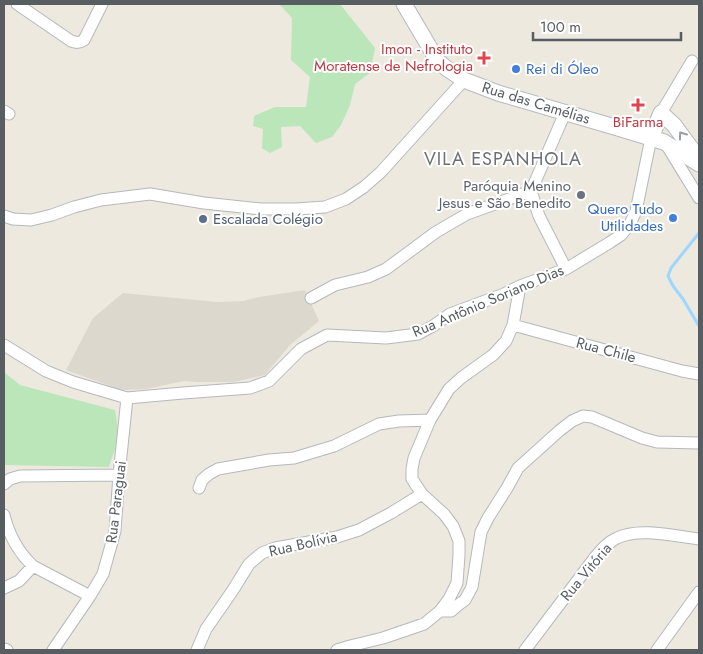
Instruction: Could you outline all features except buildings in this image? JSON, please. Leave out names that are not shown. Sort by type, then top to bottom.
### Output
[{"type":"main road","name":"Rua das Camélias","points":[[404,4],[437,60],[464,80],[498,93],[657,140],[699,164]]},
{"type":"main road","points":[[657,140],[661,113]]},
{"type":"main road","points":[[661,113],[674,124],[699,159]]},
{"type":"street","points":[[17,4],[71,42],[84,40],[102,4]]},
{"type":"street","points":[[661,113],[692,61]]},
{"type":"street","points":[[4,216],[14,219],[31,220],[102,200],[150,194],[204,203],[261,209],[325,207],[346,199],[381,172],[464,80]]},
{"type":"street","points":[[565,113],[531,191],[538,216],[566,269]]},
{"type":"street","points":[[657,140],[699,198]]},
{"type":"street","name":"Rua Antônio Soriano Dias","points":[[4,345],[46,371],[73,382],[128,398],[250,388],[269,381],[301,349],[327,335],[386,338],[418,334],[450,314],[566,269],[621,235],[630,224],[636,211],[657,140]]},
{"type":"street","points":[[311,298],[335,285],[368,277],[386,269],[436,232],[467,214],[531,191]]},
{"type":"street","points":[[337,650],[383,638],[424,624],[440,611],[449,599],[457,583],[460,555],[459,542],[444,514],[422,494],[412,479],[414,458],[430,420],[449,389],[492,355],[506,340],[513,325],[520,286]]},
{"type":"street","name":"Rua Chile","points":[[513,325],[699,374]]},
{"type":"street","name":"Rua Paraguai","points":[[53,650],[103,574],[115,531],[128,398]]},
{"type":"street","points":[[440,611],[451,611],[465,600],[472,587],[481,532],[518,468],[572,421],[583,416],[592,417],[642,438],[657,442],[699,443]]},
{"type":"street","points":[[199,488],[202,480],[208,474],[218,469],[269,460],[294,458],[334,446],[379,424],[430,420]]},
{"type":"street","points":[[4,484],[10,479],[20,476],[119,475]]},
{"type":"street","name":"Rua Bolívia","points":[[196,650],[206,629],[249,564],[262,553],[275,548],[337,537],[359,530],[422,494]]},
{"type":"street","points":[[4,516],[8,530],[18,548],[33,566],[90,596]]},
{"type":"street","name":"Rua Vitória","points":[[525,650],[596,556],[617,537],[637,532],[699,539]]},
{"type":"street","points":[[4,588],[19,581],[33,566]]},
{"type":"street","points":[[657,650],[699,592]]},
{"type":"shaded area","points":[[305,290],[319,321],[290,345],[265,375],[234,382],[184,381],[146,389],[121,390],[66,370],[93,318],[123,293],[217,302],[243,301]]},
{"type":"green space","points":[[279,4],[340,4],[375,48],[370,73],[355,84],[350,105],[341,125],[332,137],[316,143],[300,126],[281,127],[282,147],[270,153],[262,148],[263,129],[253,126],[254,116],[275,107],[306,107],[310,77],[291,60],[292,18]]},
{"type":"green space","points":[[4,372],[20,385],[115,410],[119,436],[109,467],[4,465]]},
{"type":"waterway","points":[[699,233],[671,268],[668,276],[699,326]]},
{"type":"place","name":"Imon - Instituto Moratense de Nefrologia","points":[[484,58]]},
{"type":"place","name":"Rei di Óleo","points":[[516,69]]},
{"type":"place","name":"BiFarma","points":[[638,105]]},
{"type":"place","name":"Paróquia Menino Jesus e São Benedito","points":[[581,195]]},
{"type":"place","name":"Quero Tudo Utilidades","points":[[673,218]]},
{"type":"place","name":"Escalada Colégio","points":[[203,219]]},
{"type":"district","name":"VILA ESPANHOLA","points":[[503,159]]}]
